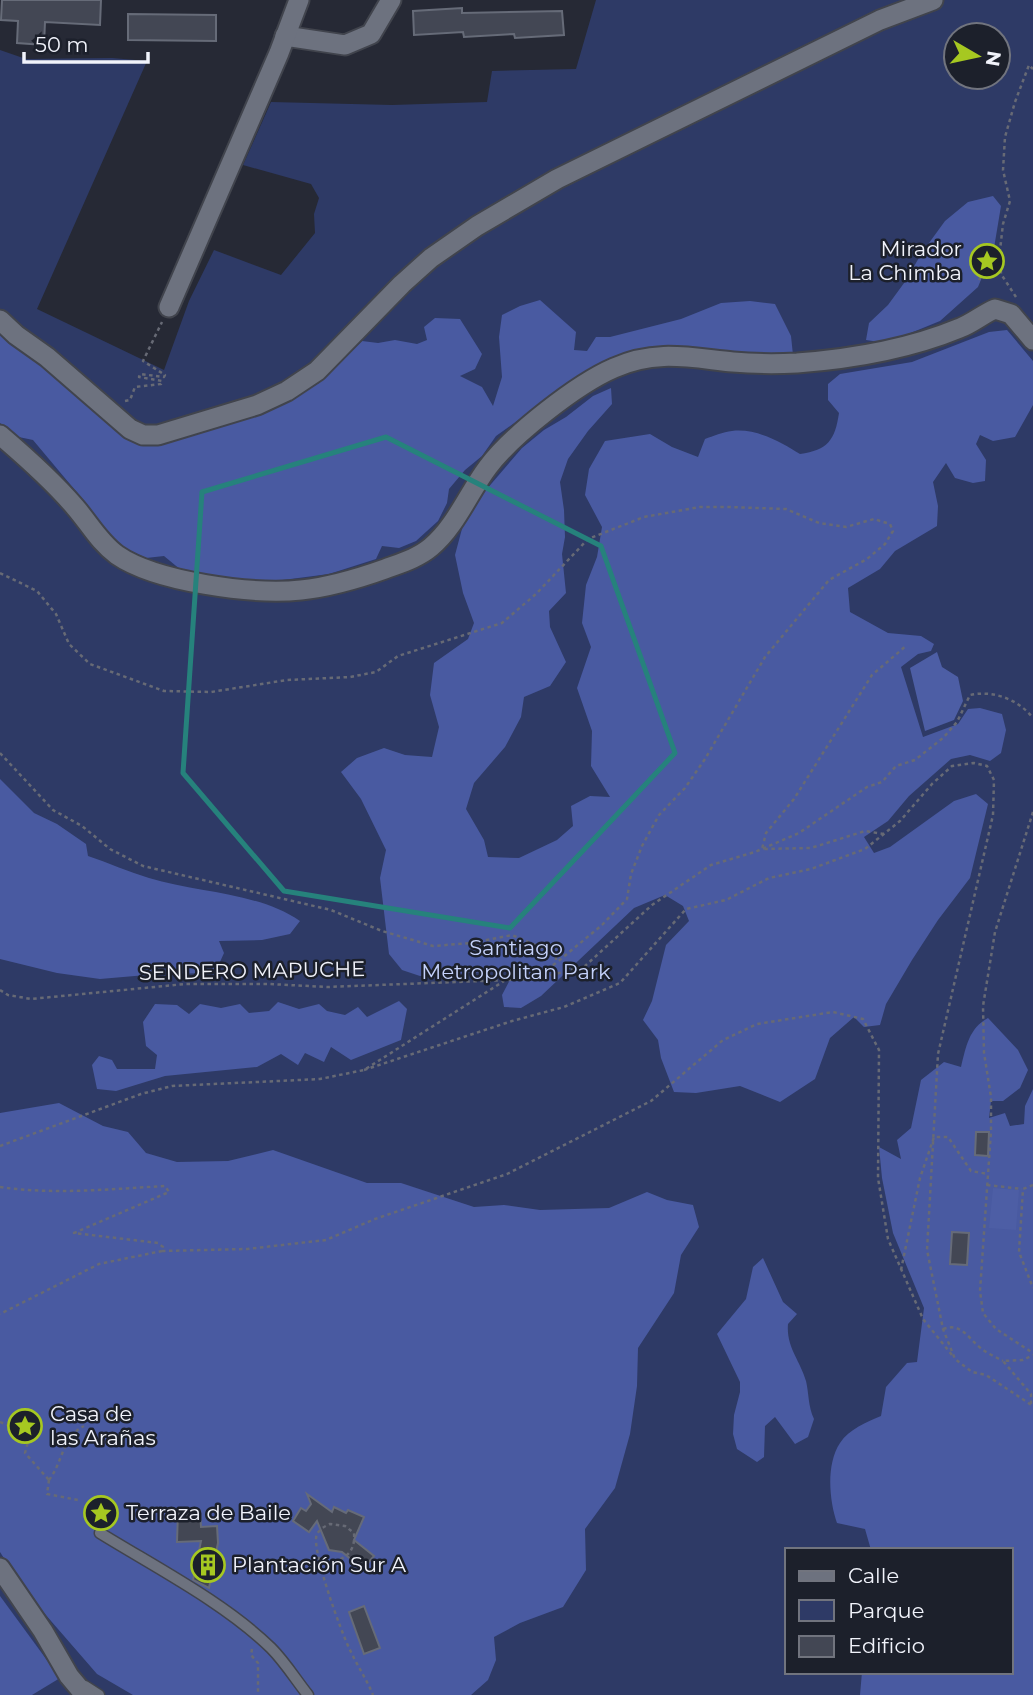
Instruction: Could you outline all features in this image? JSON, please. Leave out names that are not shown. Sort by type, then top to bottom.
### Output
[{"type":"street","points":[[169,307],[299,0]]},
{"type":"street","points":[[285,36],[345,45],[371,34],[391,0]]},
{"type":"street","points":[[0,320],[130,429],[143,435],[158,435],[257,405],[287,391],[317,371],[402,284],[431,258],[477,226],[557,179],[880,20],[933,0]]},
{"type":"street","points":[[0,435],[44,473],[104,544],[131,564],[174,579],[268,591],[298,591],[339,584],[364,576],[408,561],[431,547],[448,528],[488,466],[508,444],[573,393],[614,368],[638,359],[688,355],[731,362],[774,364],[841,358],[933,338],[961,328],[995,309],[1011,314],[1033,340]]},
{"type":"street","points":[[0,1568],[43,1631],[69,1676],[85,1695]]},
{"type":"lane","points":[[100,1533],[202,1595],[254,1635],[271,1649],[308,1695]]},
{"type":"lane","points":[[69,1676],[99,1695]]},
{"type":"path","points":[[1022,305],[1001,274],[1003,223],[1010,201],[1003,170],[1004,137],[1029,65],[1033,69]]},
{"type":"path","points":[[979,279],[987,261]]},
{"type":"path","points":[[101,404],[130,400],[135,387],[161,384],[162,381],[139,377],[140,374],[165,375],[143,361],[169,307]]},
{"type":"path","points":[[0,573],[37,592],[56,614],[69,644],[90,664],[164,691],[211,692],[287,680],[376,673],[398,656],[502,623],[536,594],[588,539],[645,517],[700,507],[730,506],[786,509],[819,523],[846,527],[874,519],[890,524],[893,531],[885,544],[867,559],[829,580],[765,657],[705,759],[685,788],[659,815],[631,874],[627,899],[602,925],[534,979]]},
{"type":"path","points":[[762,849],[766,832],[800,790],[872,675],[907,645]]},
{"type":"path","points":[[762,849],[799,832],[867,787],[882,782],[896,766],[915,760],[943,738],[957,722],[970,695],[984,692],[995,694],[1017,703],[1033,718]]},
{"type":"path","points":[[0,753],[53,810],[82,826],[110,849],[143,866],[331,911],[382,931],[433,946],[472,943],[512,935],[556,954],[556,962]]},
{"type":"path","points":[[0,1146],[141,1094],[172,1086],[320,1079],[364,1070],[512,1021],[564,1007],[620,983],[687,909],[726,900],[769,878],[811,869],[865,849],[900,821],[932,784],[952,766],[974,763],[987,766],[994,780],[993,814],[938,1054],[927,1250],[943,1329],[955,1359]]},
{"type":"path","points":[[1003,1361],[1023,1360],[1033,1354],[996,1329],[984,1313],[980,1291],[991,1097],[984,1053],[983,1006],[995,932],[1033,812]]},
{"type":"path","points":[[762,849],[811,848],[865,831],[884,834]]},
{"type":"path","name":"SENDERO MAPUCHE","points":[[0,990],[8,995],[32,999],[185,985],[270,984],[327,987],[534,979],[585,966],[652,905],[711,864],[762,849]]},
{"type":"path","points":[[364,1070],[507,979]]},
{"type":"path","points":[[0,1314],[99,1264],[162,1251],[247,1249],[326,1240],[375,1219],[508,1174],[651,1101],[736,1032],[757,1024],[832,1012],[863,1019],[879,1050],[878,1178],[888,1239],[923,1320],[955,1359],[972,1372],[986,1375],[1032,1405]]},
{"type":"path","points":[[934,1137],[948,1137],[971,1171],[988,1174]]},
{"type":"path","points":[[901,1271],[920,1178],[934,1137]]},
{"type":"path","points":[[988,1185],[1023,1189],[1033,1185]]},
{"type":"path","points":[[0,1187],[20,1190],[90,1190],[165,1186],[169,1192],[167,1195],[74,1233],[158,1243],[163,1247],[162,1251]]},
{"type":"path","points":[[1023,1189],[1019,1252],[1033,1288]]},
{"type":"path","points":[[943,1329],[952,1325],[960,1328],[981,1349],[1003,1361],[1031,1394],[1032,1405]]},
{"type":"path","points":[[0,1422],[30,1434],[25,1453],[49,1480]]},
{"type":"path","points":[[78,1500],[47,1494],[49,1480],[55,1472],[62,1450],[75,1430],[84,1426]]},
{"type":"path","points":[[320,1564],[339,1562],[346,1558],[351,1551],[354,1533],[345,1526],[330,1524],[317,1534],[315,1543],[320,1564],[334,1611],[350,1652],[373,1695]]},
{"type":"path","points":[[254,1635],[251,1655],[258,1663],[258,1695]]},
{"type":"highlighted area","points":[[386,437],[601,546],[675,753],[510,928],[284,891],[183,773],[202,492]]},
{"type":"green space","name":"Santiago Metropolitan Park","points":[[596,0],[1033,0],[1033,1695],[0,1695],[0,50],[26,59],[112,58],[147,61],[37,309],[164,370],[189,301],[214,250],[281,275],[315,233],[314,214],[319,198],[311,184],[243,165],[271,102],[392,105],[487,102],[492,71],[576,69]]},
{"type":"green space","points":[[993,196],[1001,206],[994,248],[978,287],[940,321],[886,343],[866,340],[869,323],[888,305],[945,221],[968,202]]},
{"type":"green space","points":[[540,300],[576,332],[574,350],[587,351],[596,337],[610,337],[681,319],[721,303],[750,301],[775,304],[791,336],[793,355],[755,357],[694,347],[631,352],[609,361],[574,380],[496,436],[482,456],[465,470],[449,489],[447,503],[438,521],[416,541],[399,548],[382,546],[376,559],[329,574],[275,581],[227,579],[181,570],[164,556],[146,558],[125,548],[103,529],[90,508],[33,440],[14,436],[0,423],[0,330],[43,362],[71,392],[115,428],[177,438],[264,414],[319,383],[362,341],[378,343],[395,340],[417,344],[427,340],[424,327],[435,318],[460,319],[482,354],[475,369],[460,376],[482,387],[493,406],[502,377],[499,337],[502,315]]},
{"type":"green space","points":[[1007,330],[1033,361],[1033,405],[1015,437],[993,441],[980,435],[976,444],[986,460],[985,481],[973,483],[955,478],[946,463],[933,482],[938,506],[937,526],[895,551],[880,569],[848,588],[850,612],[888,633],[921,636],[934,644],[931,651],[918,654],[901,667],[923,737],[958,724],[968,709],[980,708],[1002,714],[1006,730],[1001,753],[990,761],[970,755],[951,759],[909,796],[888,821],[864,837],[874,853],[890,847],[954,801],[976,794],[988,804],[970,878],[912,960],[886,1004],[880,1025],[864,1027],[854,1017],[830,1038],[815,1079],[780,1102],[740,1086],[696,1093],[674,1092],[661,1058],[658,1040],[643,1020],[652,1001],[666,945],[689,921],[683,906],[665,895],[634,908],[541,996],[521,1008],[504,1007],[502,995],[513,974],[505,971],[420,976],[402,970],[389,954],[380,878],[386,850],[361,799],[341,772],[357,758],[384,748],[405,755],[432,757],[439,727],[430,695],[434,663],[468,639],[474,623],[463,593],[455,555],[463,525],[480,497],[522,448],[593,396],[611,388],[612,404],[568,459],[560,482],[564,510],[565,537],[562,554],[566,593],[549,611],[550,627],[566,662],[550,686],[524,697],[521,717],[505,747],[474,783],[466,809],[484,840],[488,857],[519,858],[557,840],[573,826],[571,806],[590,796],[610,797],[591,766],[592,731],[577,688],[591,647],[582,623],[586,585],[597,557],[602,527],[585,495],[589,469],[605,441],[650,434],[672,447],[698,457],[705,439],[725,432],[741,431],[768,437],[800,454],[810,452],[824,446],[835,430],[839,413],[828,400],[828,384],[840,374],[912,362],[989,332]]},
{"type":"green space","points":[[0,779],[34,813],[57,824],[86,844],[88,856],[149,878],[266,904],[300,921],[290,934],[262,940],[219,941],[224,953],[215,973],[100,979],[57,973],[0,959]]},
{"type":"green space","points":[[399,1001],[407,1009],[401,1040],[351,1060],[331,1047],[324,1062],[305,1053],[298,1065],[281,1054],[257,1067],[165,1076],[116,1091],[97,1089],[92,1065],[99,1056],[112,1060],[117,1069],[155,1069],[157,1055],[146,1046],[143,1022],[155,1004],[177,1005],[189,1014],[200,1004],[221,1008],[240,1004],[249,1013],[269,1011],[278,1002],[299,1009],[319,1004],[327,1011],[345,1015],[358,1007],[367,1017]]},
{"type":"green space","points":[[988,1018],[1018,1050],[1028,1070],[1020,1088],[1003,1101],[991,1101],[989,1118],[1005,1113],[1010,1126],[1024,1124],[1025,1106],[1033,1089],[1033,1695],[860,1695],[862,1674],[1012,1674],[1012,1548],[870,1548],[865,1529],[837,1523],[830,1482],[832,1461],[840,1443],[853,1430],[881,1416],[886,1387],[907,1363],[917,1362],[924,1308],[893,1233],[879,1147],[901,1159],[897,1140],[911,1128],[921,1080],[944,1062],[961,1067],[972,1033]]},
{"type":"green space","points":[[59,1103],[103,1126],[128,1132],[146,1153],[177,1162],[228,1161],[273,1150],[367,1183],[401,1183],[474,1207],[504,1205],[540,1210],[609,1208],[647,1192],[667,1200],[693,1205],[699,1227],[681,1255],[674,1293],[638,1348],[637,1386],[630,1434],[615,1488],[585,1529],[586,1570],[563,1607],[520,1623],[494,1637],[496,1660],[488,1680],[471,1695],[133,1695],[97,1674],[25,1591],[0,1552],[0,1113]]},
{"type":"green space","points":[[763,1258],[783,1302],[797,1314],[788,1324],[789,1340],[806,1381],[814,1419],[808,1437],[795,1444],[775,1417],[765,1426],[764,1457],[757,1462],[737,1449],[733,1434],[740,1382],[717,1334],[746,1299],[753,1267]]},
{"type":"green space","points":[[0,1596],[60,1678],[32,1695],[0,1695]]},
{"type":"shaded area","points":[[937,652],[942,667],[958,677],[963,701],[954,720],[925,731],[910,668]]},
{"type":"shaded area","points":[[993,1188],[1019,1190],[1016,1230],[989,1228]]},
{"type":"building","points":[[2,0],[101,0],[100,25],[45,22],[44,45],[17,43],[18,21],[1,20]]},
{"type":"building","points":[[462,8],[462,13],[562,11],[564,35],[464,37],[463,32],[414,35],[413,11]]},
{"type":"building","points":[[128,14],[216,15],[216,41],[128,40]]},
{"type":"building","points":[[976,1132],[989,1132],[988,1156],[975,1155]]},
{"type":"building","points":[[952,1232],[969,1233],[967,1265],[950,1264]]},
{"type":"building","points":[[307,1494],[332,1512],[334,1507],[364,1517],[354,1540],[374,1556],[363,1569],[342,1552],[329,1550],[317,1521],[309,1532],[293,1521],[301,1508],[306,1511],[311,1504]]},
{"type":"building","points":[[200,1511],[201,1527],[217,1526],[218,1543],[209,1588],[193,1580],[201,1541],[177,1542],[178,1512]]},
{"type":"building","points":[[364,1606],[380,1648],[364,1654],[349,1612]]},
{"type":"place","name":"Mirador La Chimba","points":[[987,261]]},
{"type":"place","name":"Casa de las Arañas","points":[[25,1426]]},
{"type":"place","name":"Terraza de Baile","points":[[101,1513]]},
{"type":"place","name":"Plantación Sur A","points":[[208,1565]]}]
